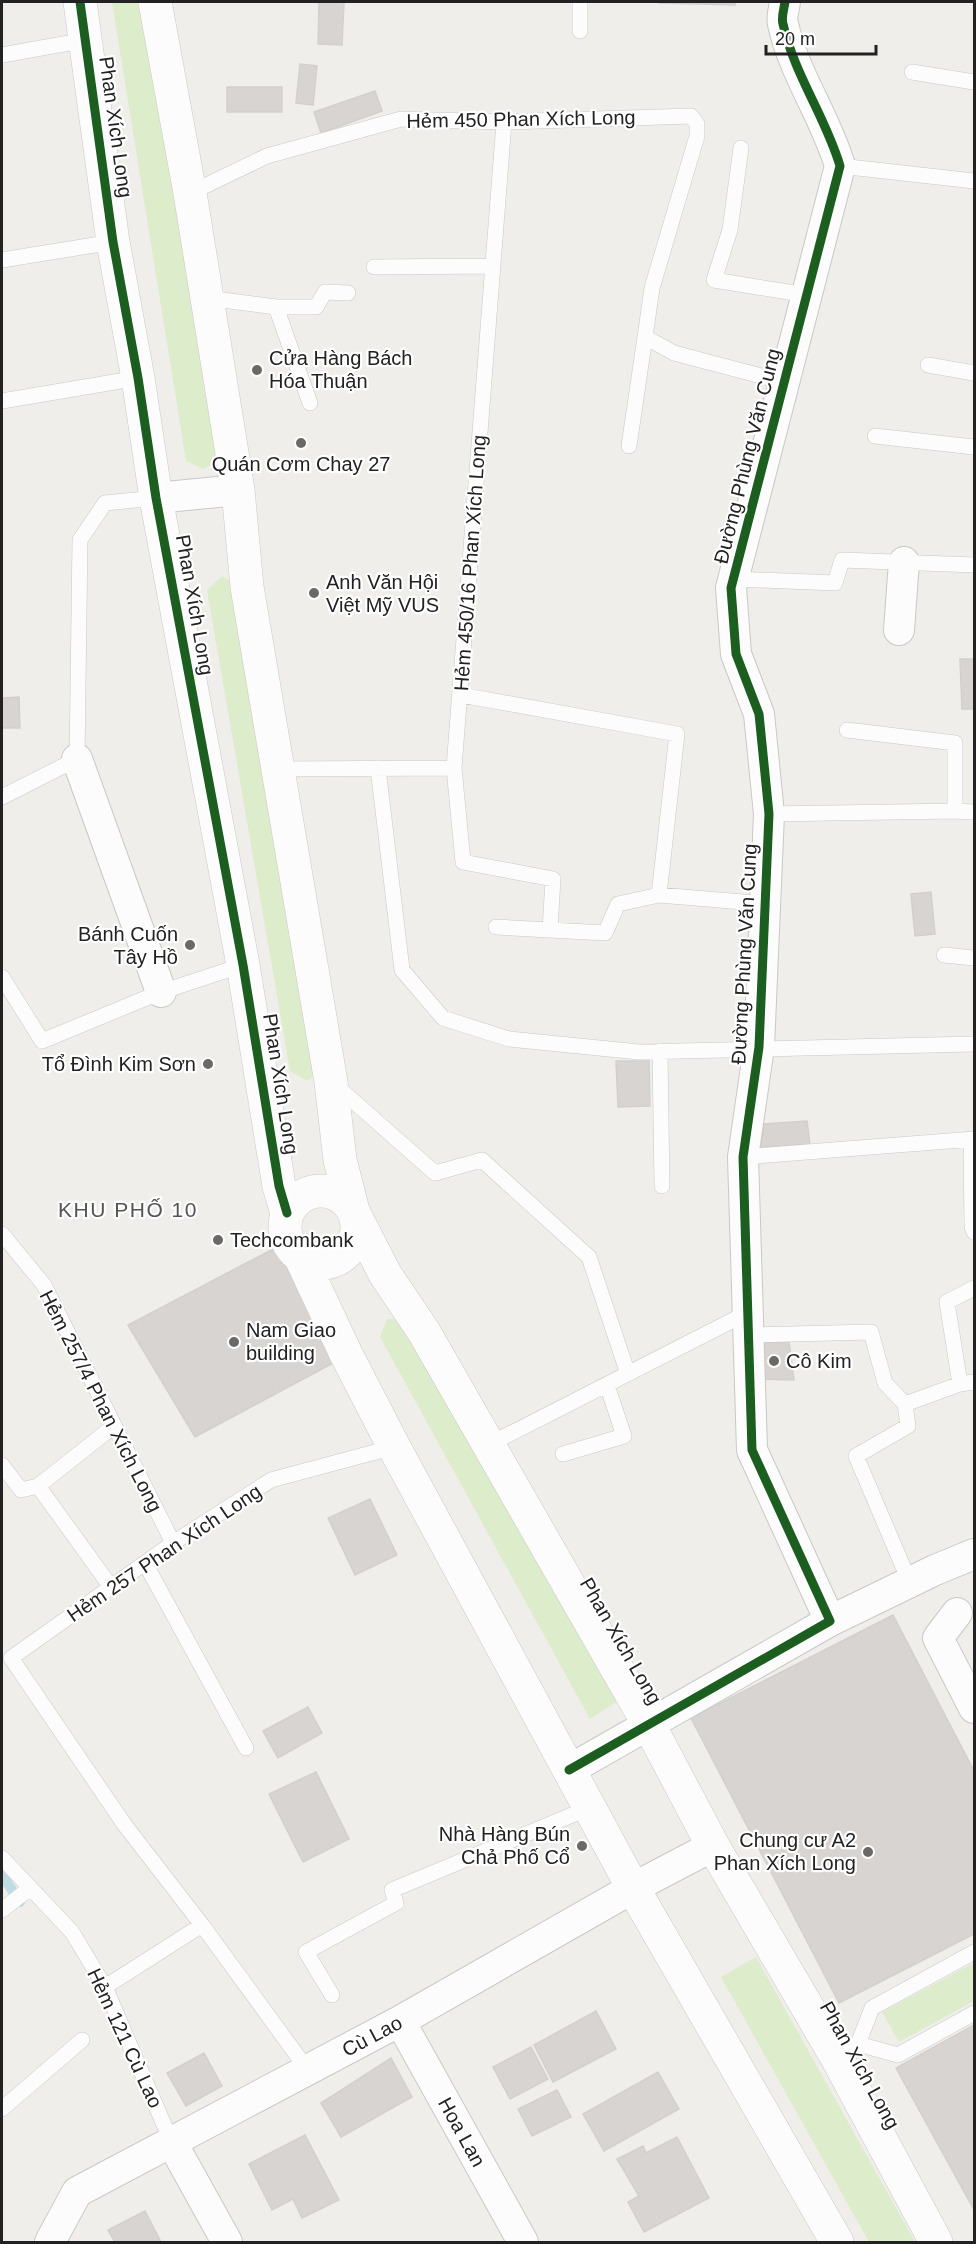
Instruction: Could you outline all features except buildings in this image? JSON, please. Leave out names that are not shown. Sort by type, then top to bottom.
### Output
[{"type":"street","name":"Phan Xích Long","points":[[80,2],[113,242],[138,378],[156,498],[243,965],[279,1186],[287,1213]]},
{"type":"street","name":"Phan Xích Long","points":[[155,2],[190,193],[238,490],[247,587],[332,1082],[340,1160],[354,1213],[385,1274],[424,1332],[648,1723],[713,1846],[847,2050],[936,2242]]},
{"type":"street","points":[[785,2],[782,22],[808,93],[833,143],[840,166]]},
{"type":"street","name":"Đường Phùng Văn Cung","points":[[830,1621],[752,1449],[743,1157],[759,1047],[769,814],[759,714],[736,654],[731,588],[840,166]]},
{"type":"street","points":[[156,498],[238,490]]},
{"type":"street","points":[[899,630],[904,562]]},
{"type":"street","points":[[77,759],[161,992]]},
{"type":"street","points":[[300,1256],[311,1262],[324,1263],[337,1260],[354,1243],[357,1231],[354,1213],[334,1192],[312,1191],[293,1203],[285,1222],[288,1242],[300,1256],[346,1354],[394,1447],[589,1808],[837,2242]]},
{"type":"street","points":[[569,1770],[830,1621],[975,1554]]},
{"type":"street","points":[[922,1577],[966,1616],[938,1638],[975,1708]]},
{"type":"street","name":"Cù Lao","points":[[50,2242],[77,2192],[400,2021],[633,1888],[713,1846]]},
{"type":"street","name":"Hoa Lan","points":[[400,2021],[523,2242]]},
{"type":"street","points":[[171,2141],[226,2242]]},
{"type":"lane","points":[[580,2],[580,32]]},
{"type":"lane","points":[[2,55],[86,40]]},
{"type":"lane","points":[[912,72],[975,82]]},
{"type":"lane","name":"Hẻm 450 Phan Xích Long","points":[[190,193],[267,156],[401,119],[504,122],[691,116],[696,121],[697,136],[652,288],[645,337]]},
{"type":"lane","name":"Hẻm 450/16 Phan Xích Long","points":[[504,122],[454,768],[464,862],[553,879],[550,930]]},
{"type":"lane","points":[[741,148],[730,230],[714,280],[807,295]]},
{"type":"lane","points":[[840,166],[975,181]]},
{"type":"lane","points":[[2,260],[113,242]]},
{"type":"lane","points":[[374,267],[493,266]]},
{"type":"lane","points":[[207,298],[276,307],[316,307],[325,292],[348,293]]},
{"type":"lane","points":[[276,307],[310,403]]},
{"type":"lane","points":[[629,446],[645,337],[674,353],[784,382]]},
{"type":"lane","points":[[928,366],[975,373]]},
{"type":"lane","points":[[2,401],[138,378]]},
{"type":"lane","points":[[875,436],[975,447]]},
{"type":"lane","points":[[2,797],[77,759],[80,540],[105,503],[156,498]]},
{"type":"lane","points":[[734,579],[835,583],[842,560],[975,566]]},
{"type":"lane","points":[[461,695],[677,734],[659,895]]},
{"type":"lane","points":[[848,730],[955,743],[954,811]]},
{"type":"lane","points":[[378,768],[402,970],[443,1018],[509,1039],[639,1052],[759,1047],[975,1044]]},
{"type":"lane","points":[[278,769],[454,768]]},
{"type":"lane","points":[[769,814],[975,812]]},
{"type":"lane","points":[[496,927],[605,933],[618,904],[659,895],[766,904]]},
{"type":"lane","points":[[944,955],[975,958]]},
{"type":"lane","points":[[2,977],[42,1041],[161,992],[243,965]]},
{"type":"lane","points":[[660,1051],[662,1186]]},
{"type":"lane","points":[[332,1082],[435,1173],[482,1160],[589,1257],[628,1374]]},
{"type":"lane","points":[[743,1157],[973,1139],[972,1227],[975,1232]]},
{"type":"lane","name":"Hẻm 257/4 Phan Xích Long","points":[[2,1234],[44,1285],[173,1543]]},
{"type":"lane","points":[[905,1404],[967,1383],[947,1302],[975,1288]]},
{"type":"lane","points":[[488,1445],[628,1374],[748,1324],[871,1332],[885,1383],[905,1404],[908,1426],[856,1456],[922,1577]]},
{"type":"lane","points":[[563,1454],[624,1436],[607,1385]]},
{"type":"lane","points":[[4,1472],[21,1490],[38,1486],[114,1426]]},
{"type":"lane","name":"Hẻm 257 Phan Xích Long","points":[[202,1924],[124,1824],[11,1658],[173,1543],[271,1480],[394,1447]]},
{"type":"lane","points":[[38,1486],[111,1587]]},
{"type":"lane","points":[[145,1563],[246,1748]]},
{"type":"lane","points":[[332,1995],[306,1952],[396,1902],[392,1890],[589,1808]]},
{"type":"lane","name":"Hẻm 121 Cù Lao","points":[[2,1857],[72,1932],[105,1987],[171,2141]]},
{"type":"lane","points":[[2,1910],[30,1888]]},
{"type":"lane","points":[[105,1987],[202,1924],[307,2069]]},
{"type":"lane","points":[[975,1952],[872,2008],[847,2050],[898,2055],[975,2013]]},
{"type":"lane","points":[[2,2109],[82,2040]]},
{"type":"green space","points":[[112,2],[145,2],[218,458],[203,469],[186,461]]},
{"type":"green space","points":[[222,576],[236,584],[319,1072],[307,1081],[290,1071],[207,590]]},
{"type":"green space","points":[[387,1319],[404,1320],[618,1701],[590,1719],[380,1337]]},
{"type":"green space","points":[[756,1957],[915,2242],[869,2242],[721,1977]]},
{"type":"green space","points":[[974,1963],[974,2001],[899,2042],[882,2012]]},
{"type":"waterway","points":[[2,1875],[20,1902]]},
{"type":"cycle path","points":[[80,2],[113,242],[138,378],[156,498],[243,965],[279,1186],[287,1213]]},
{"type":"cycle path","points":[[569,1770],[830,1621],[752,1450],[743,1157],[759,1047],[769,814],[759,714],[736,654],[731,588],[840,166],[788,42],[782,22],[785,2]]},
{"type":"place","name":"Cửa Hàng Bách Hóa Thuận","points":[[257,370]]},
{"type":"place","name":"Quán Cơm Chay 27","points":[[301,443]]},
{"type":"place","name":"Anh Văn Hội Việt Mỹ VUS","points":[[314,593]]},
{"type":"place","name":"Bánh Cuốn Tây Hồ","points":[[190,945]]},
{"type":"place","name":"Tổ Đình Kim Sơn","points":[[208,1064]]},
{"type":"place","name":"Techcombank","points":[[218,1240]]},
{"type":"place","name":"Nam Giao building","points":[[234,1342]]},
{"type":"place","name":"Cô Kim","points":[[774,1361]]},
{"type":"place","name":"Nhà Hàng Bún Chả Phố Cổ","points":[[582,1846]]},
{"type":"place","name":"Chung cư A2 Phan Xích Long","points":[[868,1852]]},
{"type":"district","name":"KHU PHỐ 10","points":[[128,1210]]}]
